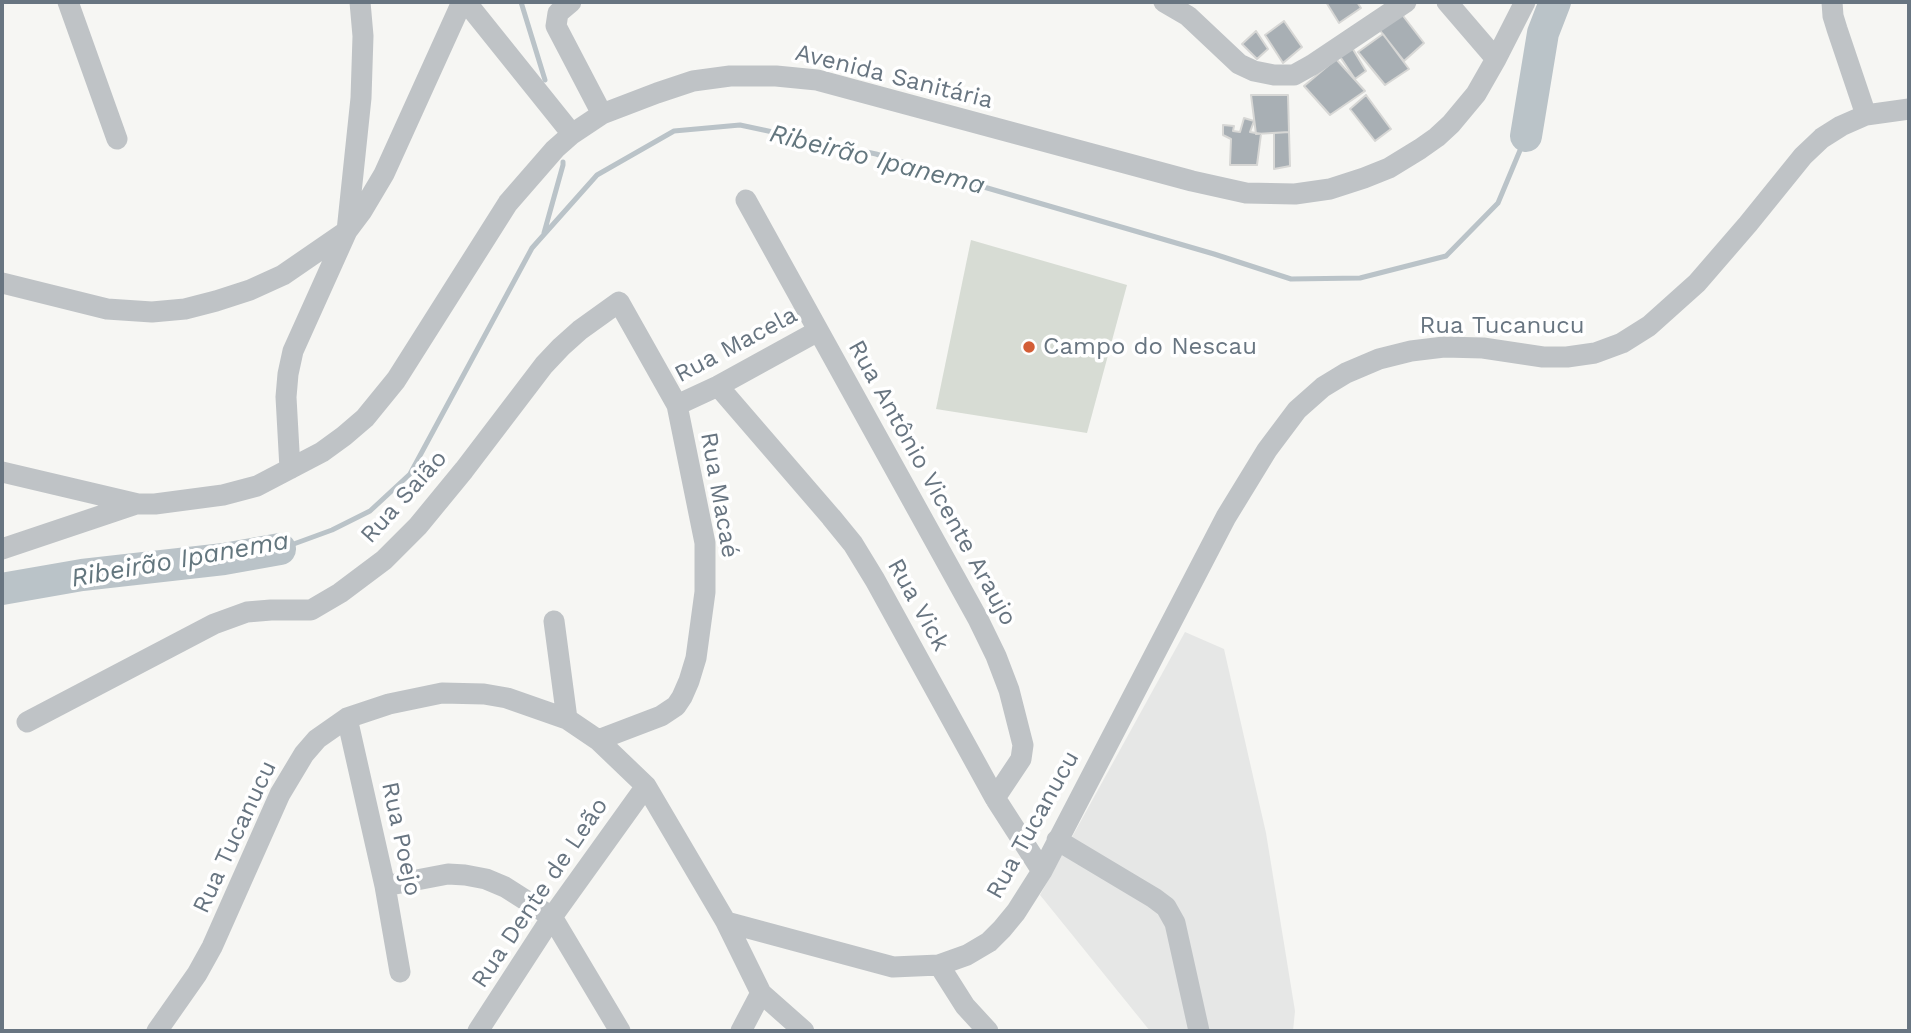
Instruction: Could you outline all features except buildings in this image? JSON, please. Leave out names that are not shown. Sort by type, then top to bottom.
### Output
[{"type":"street","points":[[68,2],[117,139]]},
{"type":"street","points":[[2,283],[107,309],[152,312],[185,309],[233,296],[276,279],[347,231],[361,98],[363,48],[360,2]]},
{"type":"street","points":[[290,469],[286,397],[293,351],[347,231],[384,174],[464,2],[572,134]]},
{"type":"street","points":[[571,2],[558,13],[556,26],[602,114]]},
{"type":"street","points":[[1164,2],[1188,16],[1239,64],[1254,71],[1294,75],[1406,2]]},
{"type":"street","points":[[1447,2],[1496,59]]},
{"type":"street","name":"Avenida Sanitária","points":[[2,472],[138,504],[173,502],[223,495],[257,486],[322,452],[365,418],[396,380],[508,203],[543,162],[572,134],[602,114],[693,81],[730,76],[776,76],[817,80],[1192,181],[1246,192],[1295,194],[1348,185],[1389,168],[1420,149],[1451,124],[1476,94],[1525,2]]},
{"type":"street","points":[[1832,2],[1833,16],[1866,115]]},
{"type":"street","name":"Rua Tucanucu","points":[[157,1031],[197,974],[212,947],[280,794],[293,770],[317,739],[347,718],[388,705],[442,693],[461,692],[507,698],[567,719],[598,740],[646,786],[726,922],[893,967],[939,965],[967,956],[989,942],[1002,929],[1042,871],[1226,517],[1267,450],[1297,410],[1346,373],[1379,359],[1411,351],[1444,347],[1483,348],[1543,357],[1567,357],[1595,353],[1622,343],[1649,326],[1698,283],[1796,165],[1822,138],[1866,115],[1909,109]]},
{"type":"street","name":"Rua Antônio Vicente Araujo","points":[[746,201],[996,656],[1009,690],[1022,737],[1023,752],[995,798]]},
{"type":"street","name":"Rua Macaé","points":[[598,740],[676,706],[686,689],[696,658],[705,593],[706,557],[702,523],[677,405],[619,302]]},
{"type":"street","name":"Rua Saião","points":[[27,722],[214,624],[247,612],[311,610],[340,593],[384,560],[418,526],[561,347],[619,302]]},
{"type":"street","name":"Rua Macela","points":[[677,405],[718,386],[818,331]]},
{"type":"street","name":"Rua Vick","points":[[718,386],[853,544],[995,798],[1042,871]]},
{"type":"street","points":[[2,549],[138,504]]},
{"type":"street","points":[[554,621],[567,719]]},
{"type":"street","name":"Rua Poejo","points":[[347,718],[385,886],[400,972]]},
{"type":"street","name":"Rua Dente de Leão","points":[[478,1031],[552,917],[646,786]]},
{"type":"street","points":[[1057,840],[1154,898],[1166,908],[1175,923],[1199,1031]]},
{"type":"street","points":[[385,886],[434,876],[465,874],[505,887],[552,917],[621,1031]]},
{"type":"street","points":[[726,922],[761,993],[804,1031]]},
{"type":"street","points":[[939,965],[965,1006],[988,1031]]},
{"type":"street","points":[[741,1031],[761,993]]},
{"type":"shaded area","name":"Campo do Nescau","points":[[971,240],[1127,285],[1087,433],[936,409]]},
{"type":"shaded area","points":[[1185,632],[1224,649],[1266,833],[1295,1011],[1293,1031],[1150,1031],[1040,895]]},
{"type":"waterway","points":[[521,2],[545,80]]},
{"type":"waterway","name":"Ribeirão Ipanema","points":[[1526,136],[1543,33],[1555,2]]},
{"type":"waterway","name":"Ribeirão Ipanema","points":[[280,549],[332,530],[370,511],[410,474],[532,248],[597,175],[674,131],[740,125],[876,154],[1291,279],[1360,278],[1446,256],[1498,203],[1526,136]]},
{"type":"waterway","points":[[544,233],[563,162]]},
{"type":"waterway","name":"Ribeirão Ipanema","points":[[2,589],[82,575],[224,559],[280,549]]},
{"type":"place","name":"Campo do Nescau","points":[[1029,347]]}]
